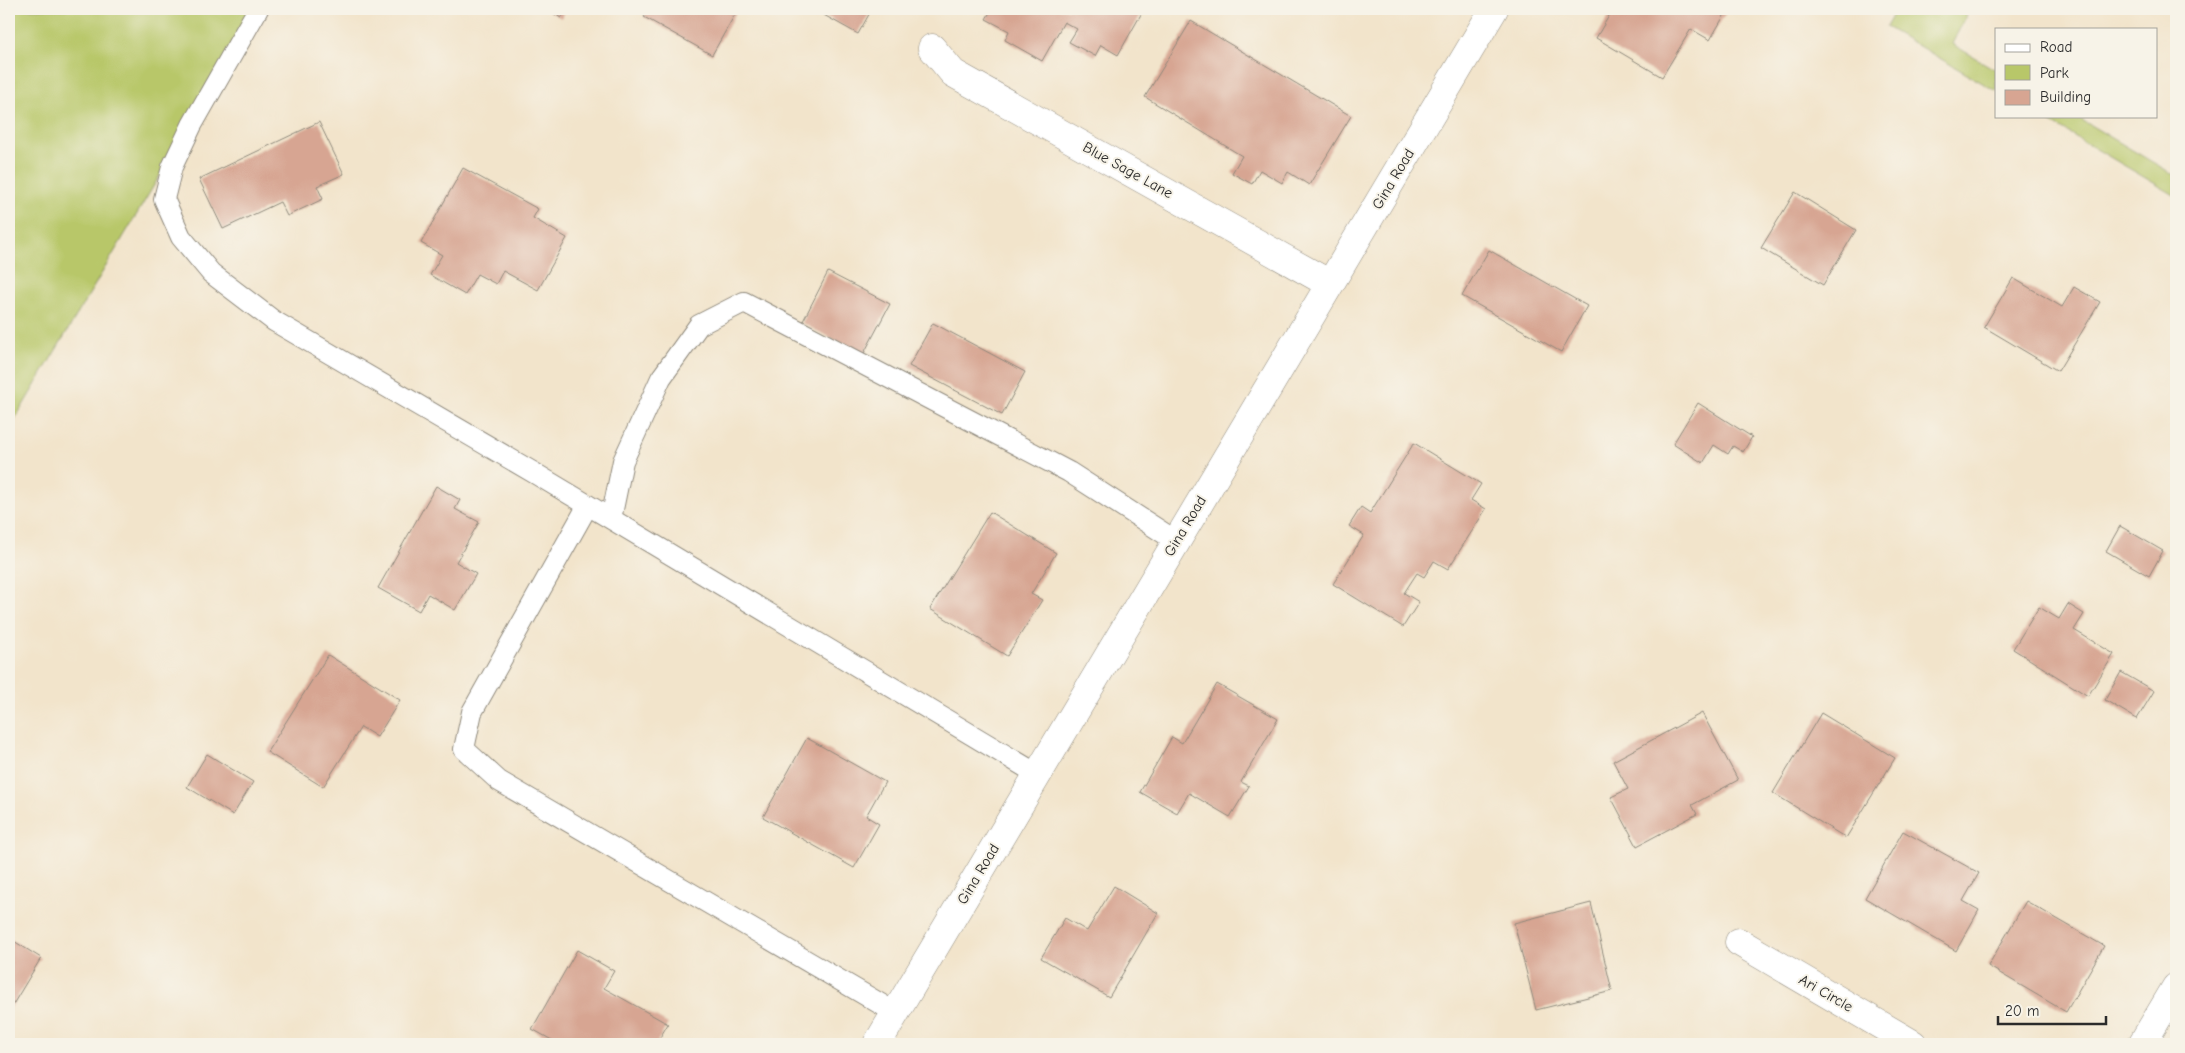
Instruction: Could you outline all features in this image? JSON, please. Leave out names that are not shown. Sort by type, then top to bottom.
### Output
[{"type":"street","name":"Gina Road","points":[[877,1044],[1494,9]]},
{"type":"street","name":"Blue Sage Lane","points":[[932,48],[953,73],[1330,284]]},
{"type":"street","name":"Ari Circle","points":[[1739,942],[1913,1044]]},
{"type":"street","points":[[2142,1044],[2176,987]]},
{"type":"lane","points":[[258,9],[192,126],[172,167],[164,199],[181,237],[211,273],[274,320],[611,518],[1037,774]]},
{"type":"lane","points":[[611,518],[623,461],[661,378],[699,325],[744,302],[1069,472],[1176,541]]},
{"type":"lane","points":[[588,505],[472,712],[464,749],[499,781],[896,1012]]},
{"type":"green space","points":[[9,9],[259,9],[9,429]]},
{"type":"green space","points":[[1896,9],[1959,9],[1967,14],[1952,44],[1995,69],[1995,90],[1886,27]]},
{"type":"green space","points":[[2043,118],[2078,118],[2176,176],[2176,196]]},
{"type":"building","points":[[546,9],[567,9],[561,18]]},
{"type":"building","points":[[649,9],[738,9],[712,55],[644,17]]},
{"type":"building","points":[[813,9],[872,9],[858,34]]},
{"type":"building","points":[[992,9],[1144,9],[1118,55],[1101,45],[1095,56],[1069,42],[1077,29],[1064,22],[1042,61],[1005,40],[1009,31],[986,19]]},
{"type":"building","points":[[1613,9],[1728,9],[1710,40],[1691,29],[1662,77],[1596,38]]},
{"type":"building","points":[[1191,21],[1351,116],[1309,185],[1288,172],[1282,183],[1260,170],[1252,184],[1232,173],[1242,156],[1145,97]]},
{"type":"building","points":[[319,122],[344,174],[317,186],[323,199],[287,216],[280,202],[223,229],[199,179]]},
{"type":"building","points":[[463,168],[538,209],[533,218],[567,238],[538,290],[503,271],[496,284],[477,274],[465,295],[430,275],[442,255],[421,243]]},
{"type":"building","points":[[1795,192],[1856,230],[1823,285],[1761,248]]},
{"type":"building","points":[[1489,250],[1587,306],[1561,352],[1462,296]]},
{"type":"building","points":[[828,272],[890,304],[863,355],[802,323]]},
{"type":"building","points":[[2013,278],[2062,307],[2074,287],[2100,302],[2058,371],[1984,327]]},
{"type":"building","points":[[933,323],[1025,372],[1002,415],[909,366]]},
{"type":"building","points":[[1698,403],[1752,437],[1743,452],[1733,446],[1728,454],[1714,445],[1703,463],[1673,444]]},
{"type":"building","points":[[1414,443],[1481,484],[1471,500],[1486,509],[1448,569],[1434,561],[1424,577],[1417,573],[1404,593],[1419,602],[1403,627],[1333,584],[1364,535],[1349,526],[1361,507],[1370,513]]},
{"type":"building","points":[[436,486],[460,500],[455,509],[479,522],[456,562],[476,574],[455,610],[428,594],[419,611],[378,588]]},
{"type":"building","points":[[990,512],[1056,553],[1031,594],[1042,600],[1007,656],[930,609]]},
{"type":"building","points":[[2120,526],[2163,551],[2149,576],[2106,551]]},
{"type":"building","points":[[2068,604],[2084,614],[2074,630],[2114,654],[2088,696],[2013,649],[2039,607],[2059,619]]},
{"type":"building","points":[[328,655],[400,700],[377,737],[361,727],[323,787],[267,752]]},
{"type":"building","points":[[2121,672],[2154,691],[2137,719],[2105,700]]},
{"type":"building","points":[[1217,684],[1278,719],[1241,782],[1249,786],[1230,817],[1189,793],[1177,813],[1140,792],[1172,737],[1182,743]]},
{"type":"building","points":[[1702,713],[1738,780],[1692,805],[1697,814],[1637,846],[1611,797],[1628,789],[1613,761]]},
{"type":"building","points":[[1821,713],[1895,758],[1846,838],[1773,793]]},
{"type":"building","points":[[807,738],[885,782],[866,816],[879,824],[854,868],[763,817]]},
{"type":"building","points":[[207,754],[253,782],[233,815],[187,787]]},
{"type":"building","points":[[1903,831],[1979,873],[1963,901],[1979,910],[1956,951],[1865,898]]},
{"type":"building","points":[[1114,886],[1158,913],[1109,997],[1041,958],[1065,918],[1087,931]]},
{"type":"building","points":[[2026,901],[2104,946],[2066,1012],[1988,966]]},
{"type":"building","points":[[1591,903],[1612,991],[1536,1010],[1514,923]]},
{"type":"building","points":[[9,938],[41,958],[9,1011]]},
{"type":"building","points":[[577,950],[614,971],[604,988],[668,1024],[656,1044],[559,1044],[532,1029]]}]
